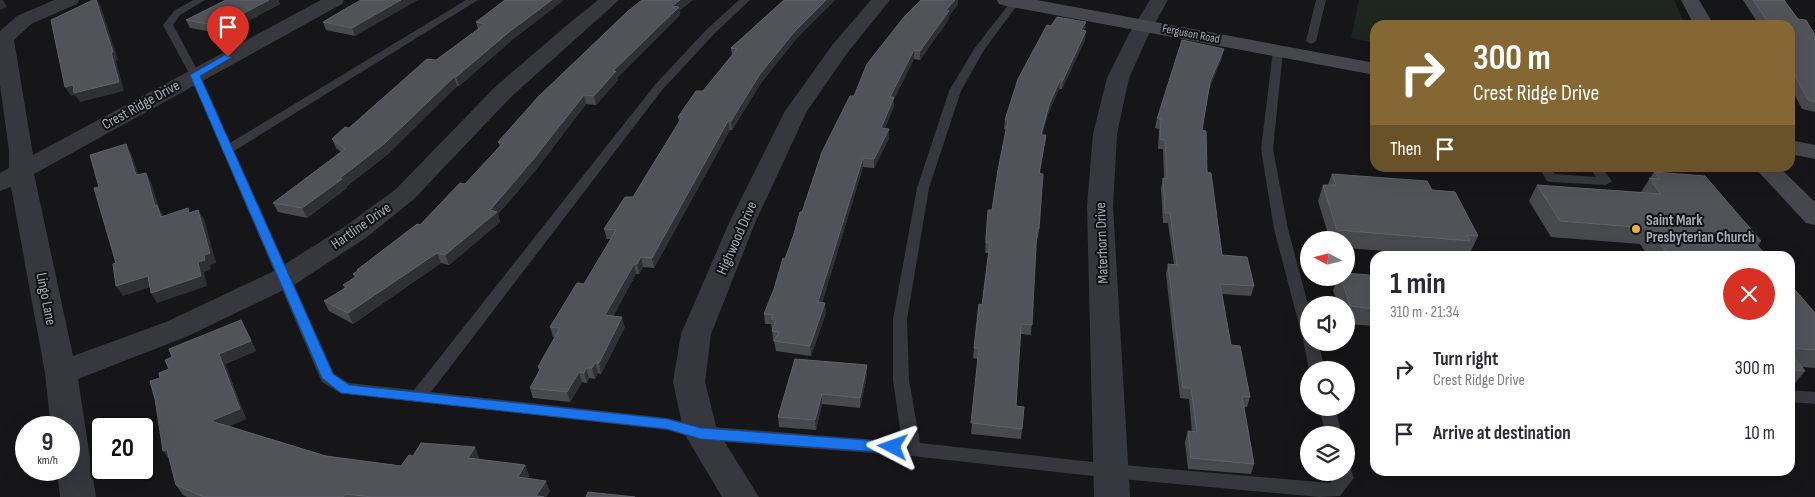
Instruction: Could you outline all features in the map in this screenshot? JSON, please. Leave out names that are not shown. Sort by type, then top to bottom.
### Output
[{"type":"main road","name":"Ferguson Road","points":[[1088,0],[1370,51]]},
{"type":"main road","points":[[1690,0],[1701,20]]},
{"type":"main road","name":"Ferguson Road","points":[[1010,1],[1152,12],[1278,50],[1370,67]]},
{"type":"main road","points":[[1795,130],[1815,133]]},
{"type":"main road","points":[[1795,148],[1815,152]]},
{"type":"main road","points":[[1771,172],[1815,217]]},
{"type":"street","name":"Lingo Lane","points":[[67,416],[61,373],[10,177],[21,151],[4,40],[8,32],[25,21],[70,0]]},
{"type":"street","name":"Crest Ridge Drive","points":[[10,177],[335,0]]},
{"type":"street","name":"Hartline Drive","points":[[61,373],[177,329],[284,278],[357,231],[405,194],[503,92],[610,0]]},
{"type":"street","name":"Highwood Drive","points":[[741,497],[701,433],[690,382],[696,334],[739,231],[796,111],[840,48],[881,0]]},
{"type":"street","name":"Materhorn Drive","points":[[1112,484],[1100,206],[1105,134],[1118,78],[1152,12]]},
{"type":"street","name":"Lingo Lane","points":[[76,481],[78,497]]},
{"type":"lane","points":[[200,0],[177,13],[168,25],[195,75],[328,378],[346,389],[667,424],[701,433],[912,449],[1112,484],[1334,491],[1342,481]]},
{"type":"lane","points":[[227,150],[473,0]]},
{"type":"lane","points":[[418,397],[658,88],[710,31],[744,0]]},
{"type":"lane","points":[[1311,41],[1321,0]]},
{"type":"lane","points":[[912,449],[901,380],[900,319],[923,188],[956,91],[979,49],[1010,1]]},
{"type":"lane","points":[[1278,50],[1268,149],[1281,229],[1300,302]]},
{"type":"lane","points":[[1547,172],[1551,178],[1606,181],[1599,172]]},
{"type":"lane","points":[[1795,396],[1815,398]]},
{"type":"shaded area","points":[[1359,0],[1674,0],[1683,20],[1370,20],[1370,42],[1351,38]]},
{"type":"building","points":[[96,0],[113,52],[111,52],[119,82],[74,93],[73,85],[65,87],[51,20]]},
{"type":"building","points":[[226,0],[269,0],[219,26],[186,20]]},
{"type":"building","points":[[361,0],[401,0],[352,28],[323,22],[345,9]]},
{"type":"building","points":[[505,0],[552,0],[454,77],[384,144],[340,178],[342,179],[302,208],[273,203],[345,149],[332,139],[345,127],[349,128],[427,59],[436,60],[485,24],[476,22]]},
{"type":"building","points":[[642,0],[680,0],[672,6],[679,7],[613,71],[616,71],[594,96],[584,95],[532,161],[490,210],[497,212],[445,255],[437,253],[348,313],[324,301],[347,287],[343,285],[357,276],[353,274],[359,270],[357,270],[417,224],[420,225],[460,183],[465,184],[503,143],[498,142],[538,97],[628,11]]},
{"type":"building","points":[[784,0],[826,0],[795,31],[760,74],[731,121],[728,121],[652,258],[641,257],[637,264],[634,264],[605,315],[622,317],[599,363],[595,363],[592,368],[586,368],[584,373],[579,372],[567,392],[530,388],[541,368],[538,367],[560,328],[550,327],[577,283],[584,284],[616,230],[604,229],[625,197],[633,197],[682,117],[678,117],[696,91],[703,91],[737,49],[731,48]]},
{"type":"building","points":[[921,0],[955,0],[946,10],[949,11],[920,51],[914,50],[890,97],[894,97],[881,128],[889,129],[874,159],[863,158],[818,302],[825,303],[810,346],[774,341],[779,332],[772,331],[776,320],[771,319],[773,315],[764,314],[822,152],[850,96],[854,96],[867,64],[904,17]]},
{"type":"building","points":[[1753,0],[1784,0],[1798,19],[1806,20],[1815,35],[1815,102],[1808,100],[1795,75],[1795,20],[1766,20]]},
{"type":"building","points":[[1057,17],[1086,22],[1081,30],[1086,31],[1049,105],[1041,135],[1046,135],[1039,173],[1043,174],[1039,229],[1037,228],[1032,325],[1021,324],[1016,406],[1024,407],[1022,429],[971,423],[979,348],[974,348],[979,304],[982,305],[990,243],[986,243],[988,210],[992,210],[1008,120],[1005,120],[1018,79],[1047,25],[1051,26]]},
{"type":"building","points":[[1182,40],[1224,49],[1210,82],[1202,130],[1206,131],[1207,172],[1211,173],[1222,255],[1247,257],[1254,286],[1220,284],[1231,345],[1240,346],[1250,397],[1242,396],[1254,464],[1191,458],[1188,431],[1197,432],[1191,388],[1183,388],[1168,264],[1177,265],[1170,213],[1165,213],[1163,178],[1167,179],[1165,140],[1160,139],[1161,119],[1157,119]]},
{"type":"building","points":[[126,144],[136,175],[146,173],[155,206],[157,205],[161,217],[188,208],[189,213],[198,210],[210,253],[204,255],[205,260],[198,262],[201,276],[151,293],[148,276],[116,286],[113,264],[116,263],[94,188],[99,187],[90,155]]},
{"type":"building","points":[[1654,172],[1705,176],[1761,241],[1753,241],[1762,251],[1665,251],[1649,228],[1560,221],[1537,185],[1661,194],[1649,178],[1660,179]]},
{"type":"building","points":[[1332,174],[1427,181],[1432,190],[1455,192],[1478,236],[1467,235],[1470,241],[1337,230],[1323,185],[1336,185]]},
{"type":"building","points":[[1355,274],[1369,275],[1370,308],[1355,307],[1355,296],[1347,296],[1344,286],[1355,286]]},
{"type":"building","points":[[1795,290],[1815,313],[1815,350],[1795,348]]},
{"type":"building","points":[[241,320],[251,341],[219,354],[240,409],[211,421],[326,456],[401,466],[409,455],[413,456],[421,443],[475,447],[468,458],[525,465],[518,477],[546,481],[536,496],[544,497],[372,497],[345,494],[343,497],[204,497],[176,485],[167,450],[163,451],[155,399],[150,381],[160,378],[159,373],[169,369],[165,360],[172,357],[169,349]]},
{"type":"building","points":[[1795,358],[1805,371],[1795,370]]},
{"type":"building","points":[[795,359],[867,365],[860,398],[822,394],[815,420],[778,417]]},
{"type":"building","points":[[588,492],[635,497],[586,497]]},
{"type":"place","name":"Saint Mark Presbyterian Church","points":[[1636,229]]},
{"type":"route","points":[[228,57],[195,75],[328,378],[346,389],[667,424],[701,433],[893,447]]}]
